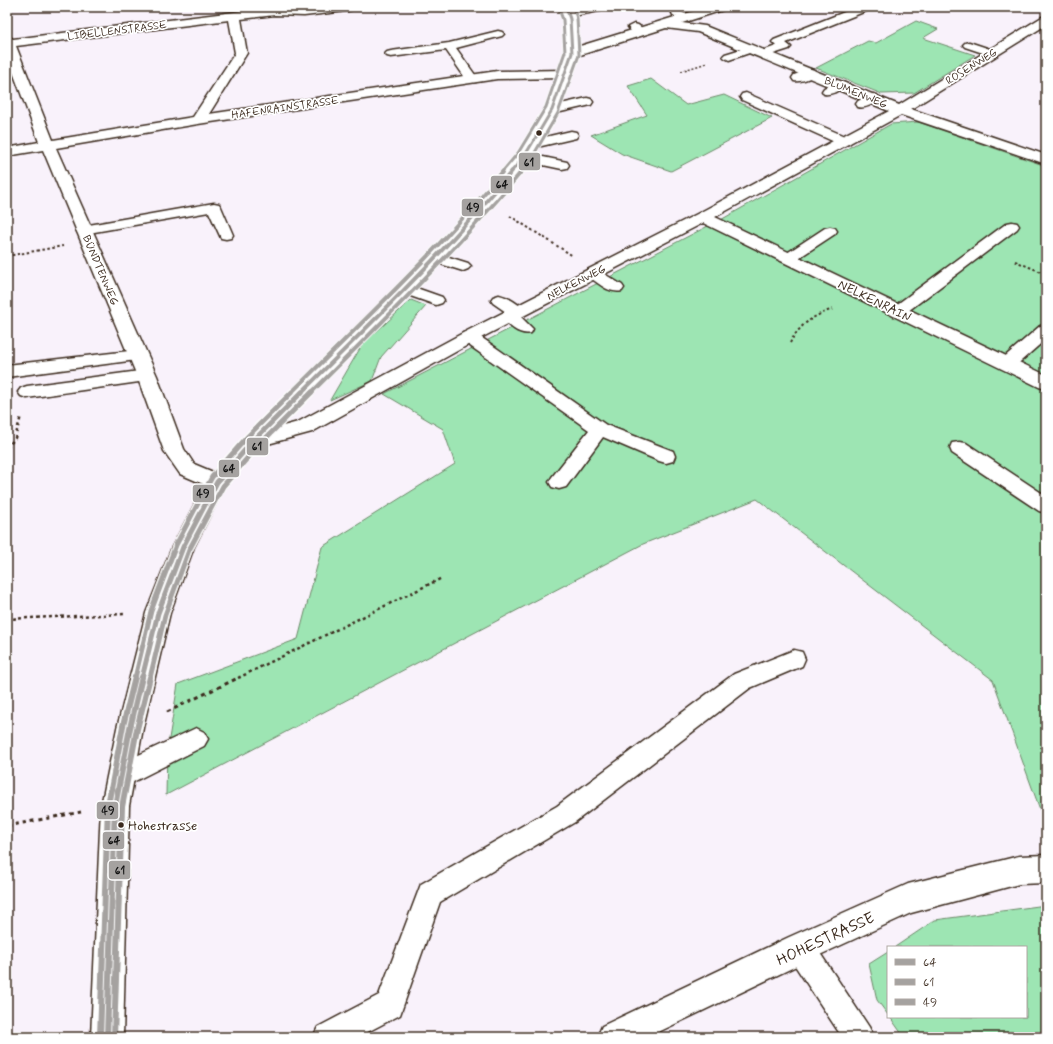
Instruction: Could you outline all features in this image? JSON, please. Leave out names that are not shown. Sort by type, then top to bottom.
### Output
[{"type":"street","name":"LIBELLENSTRASSE","points":[[7,42],[275,11],[304,12],[347,7]]},
{"type":"street","points":[[572,53],[637,29],[666,24],[682,15],[719,7]]},
{"type":"street","points":[[107,1037],[115,806],[130,728],[158,613],[183,547],[217,482],[253,441],[436,258],[487,202],[528,150],[552,110],[572,53],[572,31],[567,10]]},
{"type":"street","points":[[198,120],[241,53],[234,16]]},
{"type":"street","name":"ROSENWEG","points":[[898,111],[1046,20]]},
{"type":"street","name":"BLUMENWEG","points":[[666,24],[701,29],[751,49],[765,61],[784,62],[804,75],[867,101],[1046,160]]},
{"type":"street","name":"BÜNDTENWEG","points":[[7,42],[48,146],[147,376],[174,451],[187,469],[217,482]]},
{"type":"street","name":"HAFENRAINSTRASSE","points":[[7,152],[198,120],[497,75],[565,74]]},
{"type":"street","name":"NELKENWEG","points":[[253,441],[305,427],[469,337],[703,217],[898,111]]},
{"type":"street","name":"NELKENRAIN","points":[[703,217],[1046,383]]},
{"type":"street","name":"HOHESTRASSE","points":[[614,1037],[800,948],[908,899],[1019,870],[1046,869]]},
{"type":"lane","points":[[765,61],[785,47],[778,42],[867,7]]},
{"type":"lane","points":[[567,10],[595,9]]},
{"type":"lane","points":[[391,54],[449,46],[498,34]]},
{"type":"lane","points":[[969,45],[992,53]]},
{"type":"lane","points":[[449,46],[472,79]]},
{"type":"lane","points":[[729,56],[751,49]]},
{"type":"lane","points":[[746,98],[844,141]]},
{"type":"lane","points":[[552,110],[587,102]]},
{"type":"lane","points":[[528,150],[571,135]]},
{"type":"lane","points":[[528,150],[562,165]]},
{"type":"lane","points":[[86,235],[214,207],[226,235]]},
{"type":"lane","points":[[898,311],[1012,226]]},
{"type":"lane","points":[[788,258],[830,231]]},
{"type":"lane","points":[[436,258],[463,266]]},
{"type":"lane","points":[[595,272],[616,288]]},
{"type":"lane","points":[[405,289],[436,300]]},
{"type":"lane","points":[[499,300],[514,314],[525,328]]},
{"type":"lane","points":[[1007,364],[1046,330]]},
{"type":"lane","points":[[469,337],[600,429],[666,456]]},
{"type":"lane","points":[[7,371],[138,355]]},
{"type":"lane","points":[[27,392],[147,376]]},
{"type":"lane","points":[[559,482],[600,429]]},
{"type":"lane","points":[[959,448],[1046,506]]},
{"type":"lane","points":[[328,1037],[390,1005],[430,893],[566,814],[742,681],[794,659]]},
{"type":"lane","points":[[122,775],[196,739]]},
{"type":"lane","points":[[800,948],[859,1037]]},
{"type":"path","points":[[525,226],[595,272]]},
{"type":"path","points":[[7,256],[86,235]]},
{"type":"path","points":[[1015,261],[1046,274]]},
{"type":"path","points":[[790,343],[797,330],[817,315],[832,311],[857,292]]},
{"type":"path","points":[[7,448],[15,438],[27,392]]},
{"type":"path","points":[[130,728],[216,690],[442,578]]},
{"type":"path","points":[[7,619],[158,613]]},
{"type":"path","points":[[7,826],[115,806]]},
{"type":"green space","points":[[916,21],[938,29],[923,38],[975,55],[914,93],[882,94],[816,68],[868,41],[876,43]]},
{"type":"green space","points":[[651,79],[686,105],[724,95],[772,118],[671,171],[622,154],[591,135],[647,115],[628,86]]},
{"type":"green space","points":[[918,122],[1046,166],[1046,375],[717,222],[891,124]]},
{"type":"green space","points":[[708,226],[1046,391],[1046,826],[993,680],[757,499],[643,544],[166,795],[167,751],[178,684],[298,639],[322,547],[455,464],[443,429],[384,394]]},
{"type":"green space","points":[[411,300],[426,306],[381,357],[372,381],[330,400],[362,345]]},
{"type":"green space","points":[[1046,905],[1046,1037],[904,1037],[891,1018],[1027,1018],[1027,946],[896,946],[935,920]]},
{"type":"green space","points":[[887,953],[887,1014],[877,1000],[869,964]]},
{"type":"transit line","name":"64","points":[[107,1037],[115,806],[130,728],[158,613],[183,547],[217,482],[253,441],[436,258],[487,202],[524,157],[552,110],[572,53],[570,19],[566,7]]},
{"type":"transit line","name":"61","points":[[114,1037],[122,807],[137,729],[165,615],[189,550],[223,486],[258,446],[441,263],[492,207],[530,161],[558,113],[579,55],[577,18],[573,7]]},
{"type":"transit line","name":"49","points":[[100,1037],[108,805],[123,726],[151,611],[176,545],[212,477],[248,436],[431,253],[482,197],[518,153],[546,107],[565,52],[563,20],[559,9]]},
{"type":"place","name":"Hohestrasse","points":[[121,825]]}]
